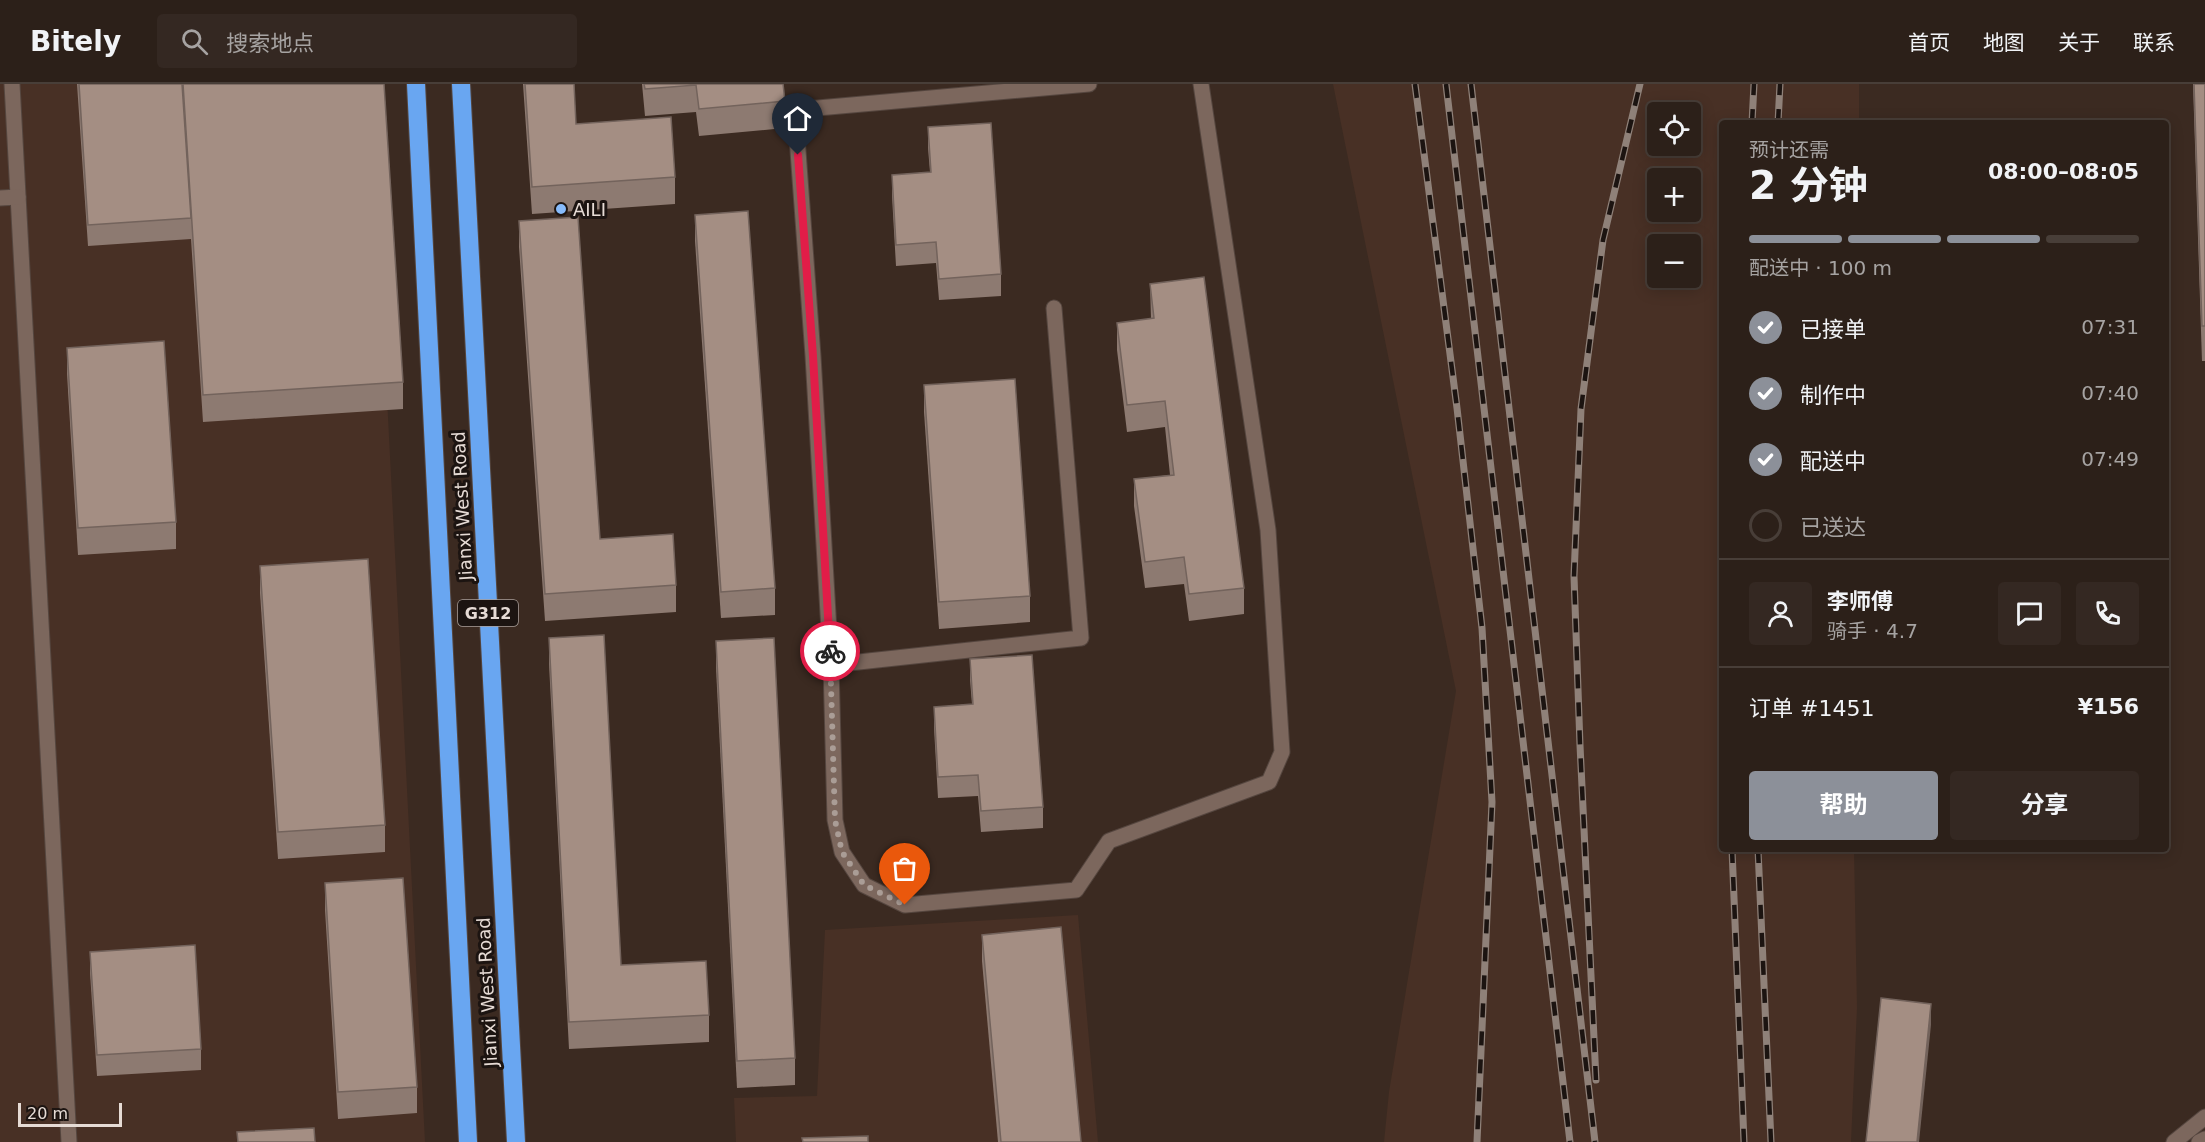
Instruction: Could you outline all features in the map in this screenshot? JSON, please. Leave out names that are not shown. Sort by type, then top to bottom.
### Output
[{"type":"highway","name":"Jianxi West Road","points":[[416,84],[468,1142]]},
{"type":"highway","name":"Jianxi West Road","points":[[461,84],[516,1142]]},
{"type":"lane","points":[[12,84],[69,1142]]},
{"type":"lane","points":[[1089,84],[795,110],[813,356],[831,665],[835,820],[842,852],[864,885],[905,905],[1076,890],[1108,842],[1269,782],[1282,752],[1268,530],[1201,84]]},
{"type":"lane","points":[[0,198],[18,197]]},
{"type":"lane","points":[[831,665],[1081,638],[1054,308]]},
{"type":"lane","points":[[2174,1142],[2205,1117]]},
{"type":"lane","points":[[2199,1142],[2205,1139]]},
{"type":"shaded area","points":[[0,84],[371,84],[425,1142],[0,1142]]},
{"type":"shaded area","points":[[1333,84],[1859,84],[1859,120],[1719,120],[1719,852],[1854,852],[1857,1008],[1851,1142],[1384,1142],[1389,1092],[1456,691]]},
{"type":"shaded area","points":[[1078,915],[1098,1142],[736,1142],[734,1098],[817,1096],[825,930]]},
{"type":"building","points":[[79,84],[182,84],[191,218],[88,225]]},
{"type":"building","points":[[183,84],[384,84],[403,382],[203,395]]},
{"type":"building","points":[[525,84],[574,84],[576,124],[671,117],[675,177],[532,187]]},
{"type":"building","points":[[644,84],[783,84],[785,101],[699,109],[696,85],[645,89]]},
{"type":"building","points":[[2194,84],[2205,84],[2205,326],[2202,326]]},
{"type":"building","points":[[991,123],[1001,274],[939,279],[936,242],[896,245],[892,175],[931,172],[928,127]]},
{"type":"building","points":[[748,211],[775,588],[721,592],[695,215]]},
{"type":"building","points":[[578,217],[600,539],[673,534],[676,585],[545,594],[519,221]]},
{"type":"building","points":[[1204,277],[1244,588],[1189,594],[1184,557],[1145,562],[1134,479],[1174,475],[1165,401],[1127,405],[1117,323],[1154,318],[1150,284]]},
{"type":"building","points":[[164,341],[176,522],[78,528],[67,348]]},
{"type":"building","points":[[1015,379],[1030,596],[939,602],[924,385]]},
{"type":"building","points":[[368,559],[385,825],[278,832],[260,566]]},
{"type":"building","points":[[604,635],[621,965],[706,961],[709,1015],[569,1022],[549,638]]},
{"type":"building","points":[[774,638],[795,1058],[737,1061],[716,641]]},
{"type":"building","points":[[1032,655],[1043,807],[981,811],[978,775],[938,777],[934,707],[973,704],[970,659]]},
{"type":"building","points":[[403,878],[417,1087],[338,1092],[325,883]]},
{"type":"building","points":[[1061,927],[1081,1142],[1001,1142],[982,935]]},
{"type":"building","points":[[195,945],[201,1049],[97,1055],[90,952]]},
{"type":"building","points":[[1881,998],[1931,1004],[1917,1142],[1866,1142]]},
{"type":"building","points":[[314,1128],[315,1142],[238,1142],[237,1132]]},
{"type":"building","points":[[868,1136],[868,1142],[803,1142],[802,1138]]},
{"type":"railway","points":[[1415,84],[1457,408],[1482,628],[1492,802],[1477,1142]]},
{"type":"railway","points":[[1446,84],[1570,1142]]},
{"type":"railway","points":[[1471,84],[1595,1142]]},
{"type":"railway","points":[[1596,1080],[1574,576],[1581,409],[1603,240],[1640,84]]},
{"type":"railway","points":[[1752,120],[1754,84]]},
{"type":"railway","points":[[1778,120],[1780,84]]},
{"type":"railway","points":[[1732,852],[1744,1142]]},
{"type":"railway","points":[[1758,852],[1771,1142]]},
{"type":"way so far","points":[[830,651],[835,820],[842,852],[864,885],[905,905]]},
{"type":"place","name":"AILI","points":[[561,209]]},
{"type":"route","points":[[798,155],[813,356],[830,651]]}]
